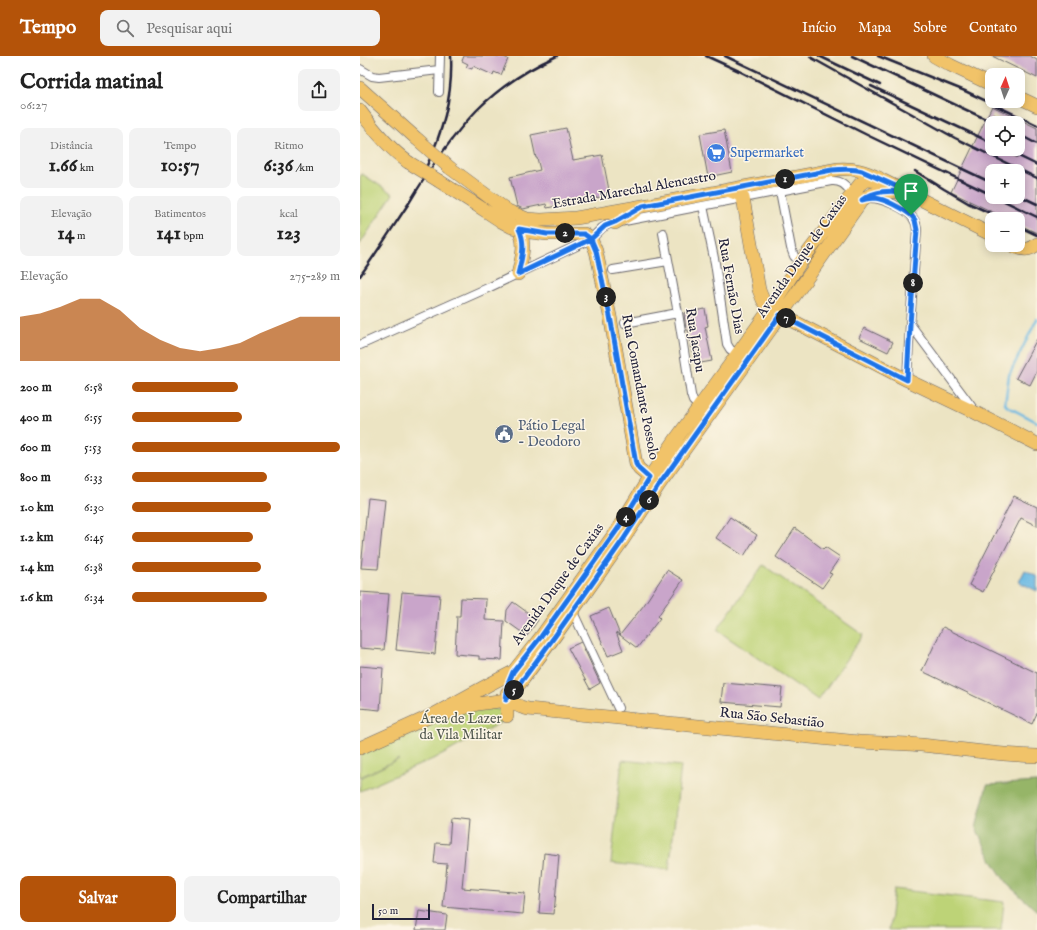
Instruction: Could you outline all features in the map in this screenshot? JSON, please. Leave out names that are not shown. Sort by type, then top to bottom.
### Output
[{"type":"main road","points":[[934,56],[985,82]]},
{"type":"main road","name":"Estrada Marechal Alencastro","points":[[360,88],[416,140],[450,168],[512,214],[527,219],[552,220],[576,218],[832,170],[854,169],[884,181]]},
{"type":"main road","points":[[1025,100],[1037,106]]},
{"type":"main road","points":[[360,111],[392,149],[408,162],[501,221],[519,229],[547,234],[584,234],[591,239]]},
{"type":"main road","name":"Avenida Duque de Caxias","points":[[433,715],[477,704],[506,700],[521,682],[623,540],[678,436],[704,411],[857,196],[860,184],[866,180],[884,181],[909,192]]},
{"type":"main road","points":[[728,190],[735,192],[743,198],[759,290],[763,300],[775,312],[907,380],[1037,444]]},
{"type":"main road","name":"Avenida Duque de Caxias","points":[[857,196],[866,196],[876,192],[889,191],[909,192]]},
{"type":"main road","points":[[909,192],[985,231]]},
{"type":"main road","name":"Avenida Duque de Caxias","points":[[775,312],[800,264],[857,196]]},
{"type":"main road","points":[[615,222],[643,206]]},
{"type":"main road","points":[[518,274],[522,262],[524,246],[519,229]]},
{"type":"main road","name":"Rua Comandante Possolo","points":[[591,239],[596,251],[610,316],[636,464],[639,469],[654,481]]},
{"type":"main road","points":[[1025,250],[1034,247],[1037,244]]},
{"type":"main road","name":"Avenida Duque de Caxias","points":[[360,748],[433,715],[513,672],[540,638],[654,481]]},
{"type":"main road","points":[[507,716],[506,700],[508,684],[513,672]]},
{"type":"main road","name":"Rua São Sebastião","points":[[506,700],[528,709],[858,742],[907,744],[1037,756]]},
{"type":"street","points":[[439,92],[440,56]]},
{"type":"street","points":[[360,69],[372,76],[379,77],[440,70]]},
{"type":"street","name":"Estrada Marechal Alencastro","points":[[360,345],[490,288],[591,239],[602,228],[615,222],[836,181],[842,183],[857,196]]},
{"type":"street","points":[[780,191],[791,248],[794,256],[800,264]]},
{"type":"street","points":[[857,196],[884,200],[906,211],[915,220],[917,230],[907,380]]},
{"type":"street","name":"Rua Fernão Dias","points":[[703,206],[715,263],[727,344],[730,349],[742,358]]},
{"type":"street","name":"Rua Jacapu","points":[[663,233],[691,395],[693,401],[704,411]]},
{"type":"street","points":[[613,270],[668,261]]},
{"type":"street","points":[[625,323],[678,313]]},
{"type":"street","points":[[910,324],[976,413]]},
{"type":"street","points":[[572,610],[618,708]]},
{"type":"green space","points":[[362,174],[393,194],[360,244],[360,177]]},
{"type":"green space","points":[[763,565],[863,635],[818,700],[717,630]]},
{"type":"green space","name":"Área de Lazer da Vila Militar","points":[[477,704],[503,711],[503,721],[442,755],[360,791],[360,778],[399,759],[360,777],[360,749],[433,715],[437,720]]},
{"type":"green space","points":[[622,760],[681,766],[669,870],[611,863]]},
{"type":"green space","points":[[1037,782],[1037,911],[1007,884],[992,861],[976,828],[987,785]]},
{"type":"green space","points":[[894,889],[1004,902],[1001,930],[889,930]]},
{"type":"water","points":[[1025,570],[1037,576],[1037,591],[1019,582]]},
{"type":"building","points":[[464,56],[502,56],[508,59],[501,75],[494,72],[493,75],[473,66],[472,69],[466,67],[468,64],[462,61]]},
{"type":"building","points":[[992,56],[1030,56],[1037,60],[1037,78],[1025,72],[1025,68],[1017,68]]},
{"type":"building","points":[[991,108],[996,108],[1012,116],[996,116],[992,114],[992,116],[987,116]]},
{"type":"building","points":[[985,121],[985,156],[1014,156],[1018,158],[1018,156],[1025,156],[1025,122],[1037,128],[1037,233],[1025,227],[1025,212],[992,212],[951,192]]},
{"type":"building","points":[[566,128],[573,160],[602,155],[610,195],[547,208],[546,204],[523,209],[517,206],[510,177],[540,170],[531,135]]},
{"type":"building","name":"Supermarket","points":[[724,130],[732,172],[708,177],[700,134]]},
{"type":"building","points":[[705,309],[708,326],[705,327],[712,361],[695,364],[688,330],[686,330],[684,313]]},
{"type":"building","points":[[864,328],[893,342],[888,352],[859,338]]},
{"type":"building","points":[[1037,339],[1037,371],[1030,385],[1016,378]]},
{"type":"building","points":[[1014,496],[1037,507],[1037,526],[1021,518],[983,592],[969,585]]},
{"type":"building","points":[[368,498],[385,500],[378,569],[361,568]]},
{"type":"building","points":[[730,517],[757,535],[744,556],[716,538]]},
{"type":"building","points":[[795,528],[823,549],[825,547],[840,557],[829,573],[832,574],[822,588],[776,557]]},
{"type":"building","points":[[667,570],[683,580],[658,616],[660,618],[637,648],[616,632],[623,650],[608,656],[591,616],[609,608],[620,635],[644,605]]},
{"type":"building","points":[[360,592],[389,594],[384,650],[360,648]]},
{"type":"building","points":[[402,592],[440,595],[435,654],[396,650]]},
{"type":"building","points":[[461,598],[486,599],[485,620],[504,621],[502,660],[479,659],[479,656],[455,654],[457,616],[460,616]]},
{"type":"building","points":[[513,602],[538,620],[527,636],[506,621],[507,610]]},
{"type":"building","points":[[943,627],[1037,673],[1037,713],[1032,724],[922,671]]},
{"type":"building","points":[[581,642],[600,683],[590,689],[568,648]]},
{"type":"building","points":[[360,666],[383,668],[380,710],[360,708]]},
{"type":"building","points":[[723,683],[782,688],[780,707],[721,702]]},
{"type":"building","points":[[451,818],[468,820],[462,888],[525,893],[523,914],[443,907],[447,864],[434,863],[436,843],[449,844]]},
{"type":"building","points":[[544,853],[559,855],[554,914],[539,913]]},
{"type":"building","points":[[419,911],[447,915],[445,930],[416,930]]},
{"type":"waterway","points":[[1037,319],[1009,375],[1005,404],[1037,422]]},
{"type":"railway","points":[[425,170],[437,142],[445,115],[450,86],[451,56]]},
{"type":"railway","points":[[360,276],[432,166],[467,121],[477,110],[505,86],[525,73],[557,56]]},
{"type":"railway","points":[[706,56],[985,192]]},
{"type":"railway","points":[[725,56],[985,180]]},
{"type":"railway","points":[[819,56],[880,85]]},
{"type":"railway","points":[[852,56],[985,119]]},
{"type":"railway","points":[[878,56],[965,91],[1037,125]]},
{"type":"railway","points":[[810,57],[955,138],[1037,178]]},
{"type":"railway","points":[[871,86],[985,140]]},
{"type":"railway","points":[[1025,138],[1037,144]]},
{"type":"railway","points":[[1018,156],[1037,165]]},
{"type":"railway","points":[[915,171],[968,203],[988,212]]},
{"type":"railway","points":[[1025,198],[1037,204]]},
{"type":"railway","points":[[1010,204],[1037,217]]},
{"type":"railway","points":[[1025,229],[1037,235]]},
{"type":"place","name":"Supermarket","points":[[716,153]]},
{"type":"place","name":"Pátio Legal - Deodoro","points":[[504,434]]},
{"type":"route","points":[[911,215],[884,200],[876,198],[867,198],[862,200],[866,196],[876,192],[909,192],[862,171],[854,169],[838,169],[643,206],[605,226],[591,239],[584,234],[547,234],[519,229],[524,246],[522,262],[518,274],[591,239],[593,242],[610,316],[636,464],[639,469],[649,478],[617,530],[540,638],[513,672],[508,684],[506,700],[555,636],[623,540],[659,485],[780,315],[907,380],[917,230],[915,220],[911,215]]}]
